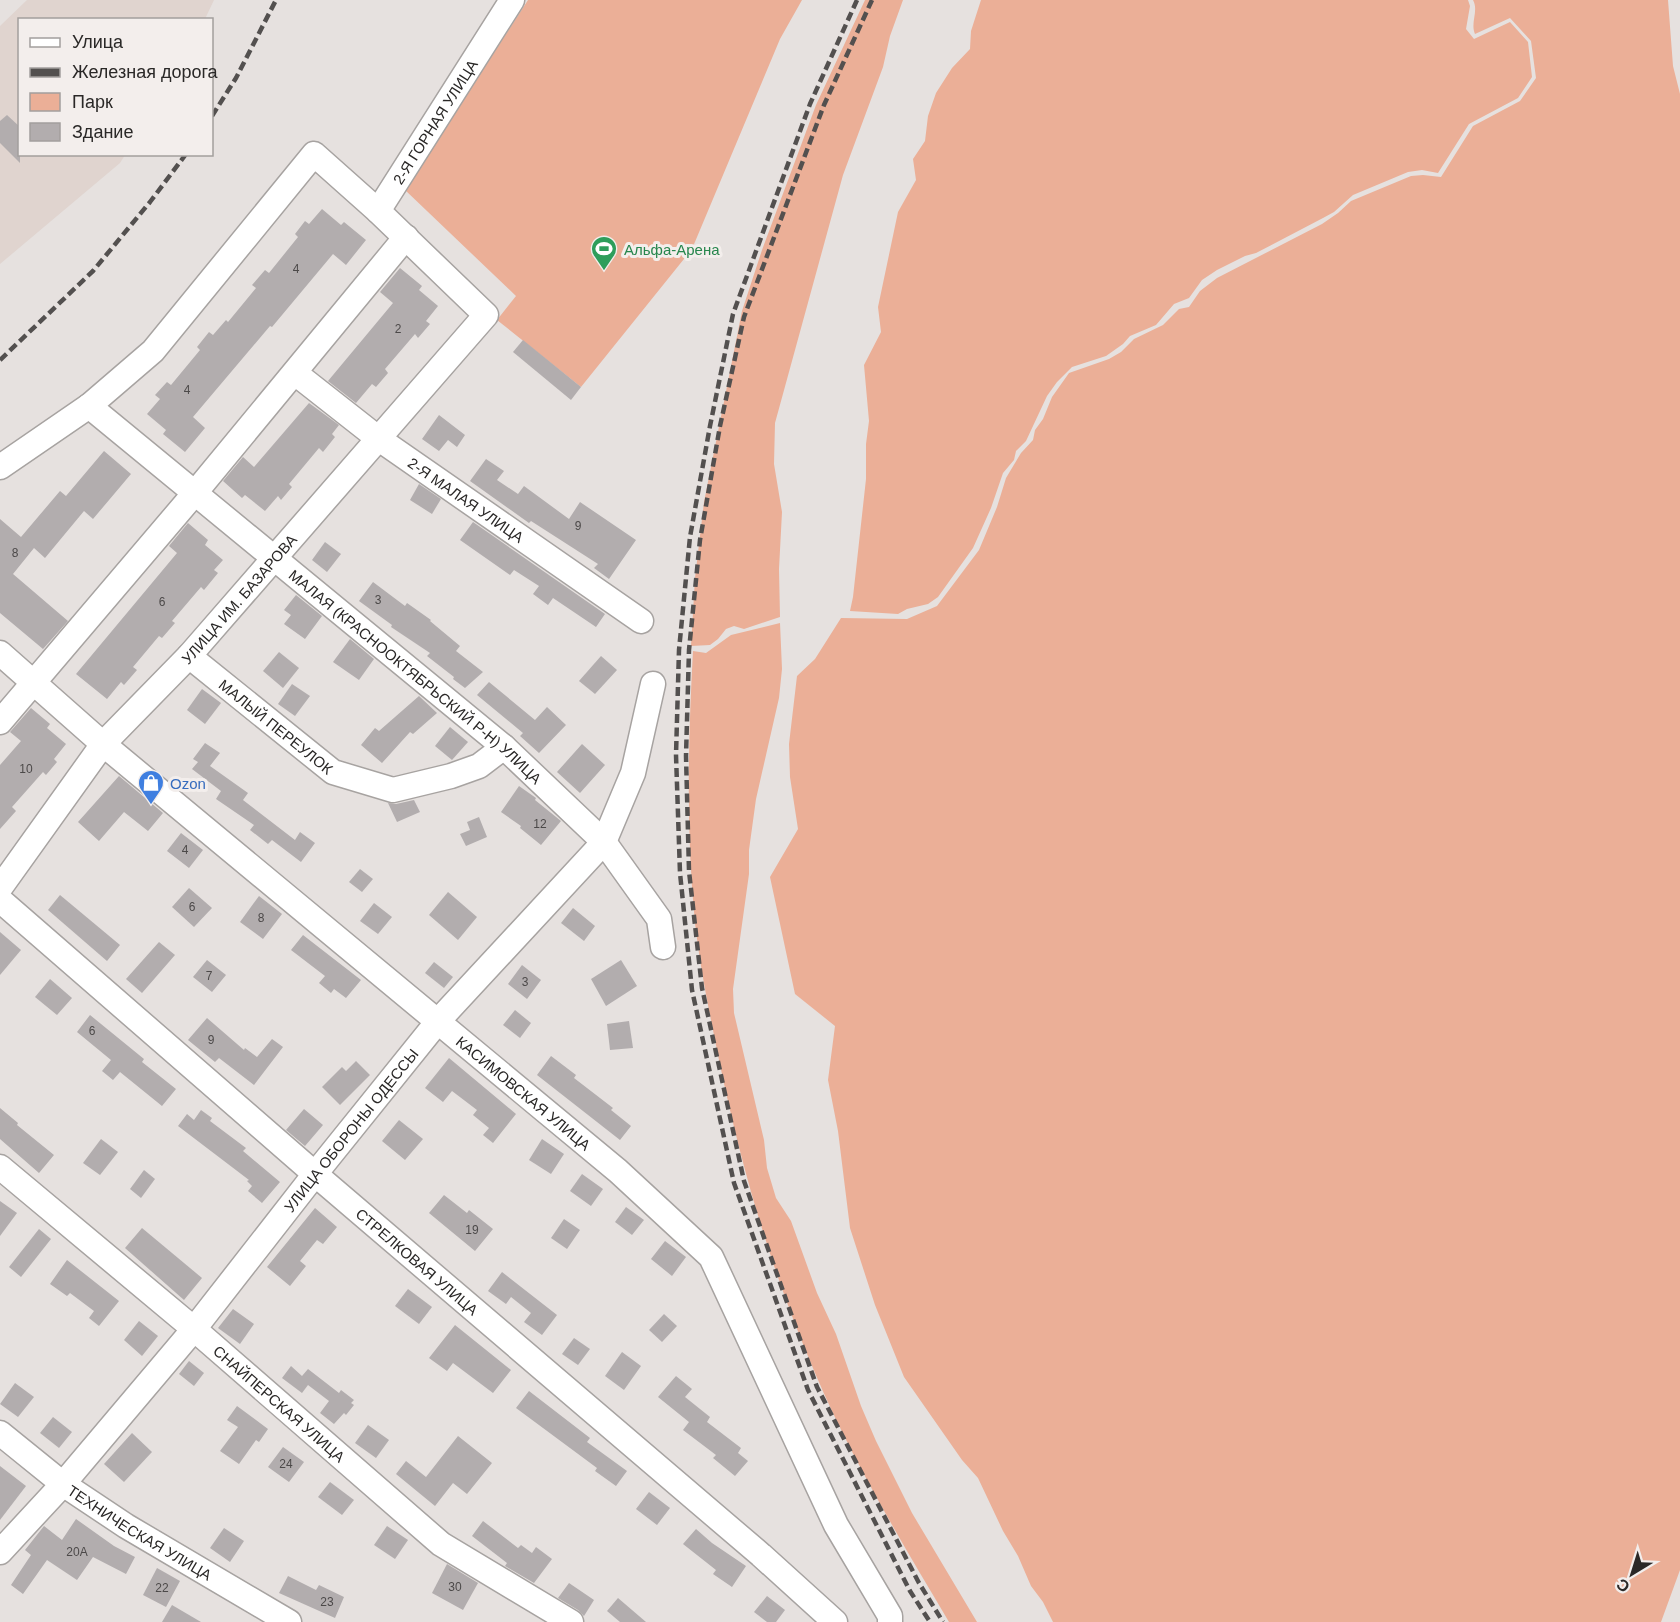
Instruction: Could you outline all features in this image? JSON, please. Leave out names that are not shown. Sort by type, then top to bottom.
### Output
[{"type":"street","name":"2-Я ГОРНАЯ УЛИЦА","points":[[378,211],[512,0]]},
{"type":"street","points":[[0,467],[88,406],[153,351],[314,154],[406,237],[194,494],[0,722]]},
{"type":"street","name":"УЛИЦА ИМ. БАЗАРОВА","points":[[0,888],[103,744],[189,656],[486,315],[406,237]]},
{"type":"street","name":"2-Я МАЛАЯ УЛИЦА","points":[[295,373],[379,439],[641,621]]},
{"type":"street","name":"МАЛАЯ (КРАСНООКТЯБРЬСКИЙ Р-Н) УЛИЦА","points":[[88,406],[504,747],[604,843],[659,919],[663,947]]},
{"type":"street","name":"КАСИМОВСКАЯ УЛИЦА","points":[[0,653],[103,744],[439,1020],[618,1171],[711,1257],[836,1525],[890,1616],[890,1622]]},
{"type":"street","name":"МАЛЫЙ ПЕРЕУЛОК","points":[[189,656],[333,772],[393,790],[479,766],[504,747]]},
{"type":"street","name":"УЛИЦА ОБОРОНЫ ОДЕССЫ","points":[[0,1552],[63,1484],[194,1329],[439,1020],[604,843],[633,773],[653,684]]},
{"type":"street","name":"СТРЕЛКОВАЯ УЛИЦА","points":[[0,900],[835,1622]]},
{"type":"street","name":"СНАЙПЕРСКАЯ УЛИЦА","points":[[0,1167],[194,1329],[441,1544],[571,1622]]},
{"type":"street","name":"ТЕХНИЧЕСКАЯ УЛИЦА","points":[[0,1433],[63,1484],[126,1526],[289,1622]]},
{"type":"shaded area","points":[[27,0],[214,0],[205,18],[18,18],[18,156],[124,156],[120,163],[0,264],[0,26]]},
{"type":"green space","points":[[528,0],[802,0],[780,39],[692,249],[581,387],[497,320],[516,296],[405,190]]},
{"type":"green space","points":[[865,0],[903,0],[890,36],[883,67],[843,175],[775,423],[774,464],[782,512],[779,569],[780,617],[744,629],[734,626],[726,629],[710,645],[691,646],[695,578],[704,502],[742,311],[762,250],[816,105]]},
{"type":"green space","points":[[981,0],[1468,0],[1470,6],[1466,29],[1474,39],[1510,22],[1528,42],[1532,77],[1518,98],[1469,124],[1438,173],[1422,170],[1408,172],[1353,195],[1334,212],[1256,253],[1217,270],[1202,280],[1189,298],[1174,304],[1156,325],[1130,336],[1106,356],[1072,367],[1047,396],[1026,441],[1016,451],[1014,460],[1003,473],[991,508],[973,548],[938,597],[928,604],[907,609],[898,614],[850,611],[866,479],[866,444],[869,421],[864,365],[881,332],[878,307],[898,212],[916,180],[913,159],[925,141],[928,116],[936,93],[952,68],[970,49],[971,31]]},
{"type":"green space","points":[[1473,0],[1668,0],[1673,66],[1680,94],[1680,1570],[1661,1622],[1053,1622],[1043,1602],[1031,1586],[978,1478],[962,1460],[904,1377],[875,1305],[850,1228],[838,1131],[828,1080],[835,1026],[795,994],[770,877],[798,829],[790,777],[789,744],[797,676],[815,659],[841,618],[907,619],[937,606],[979,550],[1006,478],[1021,453],[1033,440],[1035,430],[1043,419],[1052,397],[1069,373],[1109,359],[1121,352],[1134,339],[1163,325],[1179,309],[1189,307],[1200,291],[1217,278],[1322,224],[1351,201],[1411,176],[1441,177],[1473,126],[1520,101],[1536,78],[1531,41],[1510,18],[1475,34]]},
{"type":"green space","points":[[780,623],[782,669],[779,698],[756,799],[749,850],[749,874],[733,989],[734,1013],[764,1140],[767,1168],[776,1198],[791,1221],[876,1441],[912,1513],[977,1622],[949,1622],[861,1469],[815,1373],[785,1297],[759,1219],[737,1140],[709,1009],[695,923],[690,855],[689,753],[693,651],[706,653],[731,635]]},
{"type":"building","points":[[7,115],[18,125],[20,163],[0,143],[0,121]]},
{"type":"building","points":[[322,209],[341,225],[344,222],[366,240],[346,265],[333,254],[272,327],[270,326],[193,417],[205,428],[185,452],[163,434],[166,430],[147,414],[160,399],[155,395],[167,382],[171,385],[200,350],[197,347],[209,332],[213,335],[226,320],[228,322],[256,288],[252,285],[265,270],[269,273],[298,237],[295,234],[305,221],[309,224]]},
{"type":"building","points":[[400,268],[422,286],[419,290],[438,306],[426,321],[430,324],[418,338],[415,334],[385,369],[388,373],[376,387],[372,384],[356,403],[328,381],[393,303],[380,292]]},
{"type":"building","points":[[523,340],[581,387],[571,400],[513,352]]},
{"type":"building","points":[[309,403],[339,425],[332,434],[335,437],[323,452],[319,448],[289,484],[292,487],[281,500],[278,496],[265,511],[245,495],[242,498],[223,481],[243,457],[254,467]]},
{"type":"building","points":[[439,415],[465,435],[457,447],[448,440],[439,451],[422,439]]},
{"type":"building","points":[[104,451],[131,474],[93,519],[84,511],[45,558],[34,548],[13,574],[68,621],[43,649],[0,613],[0,519],[21,537],[60,491],[66,496]]},
{"type":"building","points":[[486,459],[504,471],[497,480],[518,494],[524,486],[569,519],[580,502],[636,540],[609,579],[594,568],[598,564],[531,521],[529,523],[470,481]]},
{"type":"building","points":[[419,484],[441,499],[432,514],[410,500]]},
{"type":"building","points":[[473,522],[605,614],[596,627],[553,598],[548,605],[533,594],[539,586],[514,570],[510,575],[460,540]]},
{"type":"building","points":[[188,523],[208,540],[205,545],[223,560],[214,570],[218,573],[204,590],[201,587],[172,621],[175,623],[162,638],[159,636],[133,667],[137,670],[124,685],[121,682],[107,699],[76,674],[177,553],[169,546]]},
{"type":"building","points":[[325,542],[341,554],[327,572],[312,560]]},
{"type":"building","points":[[373,582],[405,606],[407,603],[431,620],[460,646],[456,651],[483,672],[465,688],[453,679],[454,677],[427,656],[430,653],[391,627],[392,625],[359,601]]},
{"type":"building","points":[[296,595],[322,616],[305,639],[284,624],[291,615],[284,610]]},
{"type":"building","points":[[350,639],[374,659],[359,680],[333,662]]},
{"type":"building","points":[[279,652],[299,668],[283,688],[263,671]]},
{"type":"building","points":[[601,656],[617,670],[595,694],[579,681]]},
{"type":"building","points":[[489,682],[535,720],[547,707],[566,725],[539,753],[520,736],[523,733],[477,695]]},
{"type":"building","points":[[292,684],[310,696],[295,716],[278,704]]},
{"type":"building","points":[[202,689],[221,703],[205,724],[187,710]]},
{"type":"building","points":[[419,696],[437,713],[413,734],[410,732],[382,763],[361,745],[375,728],[379,731]]},
{"type":"building","points":[[31,708],[50,724],[47,728],[66,744],[54,759],[57,762],[46,775],[43,772],[12,807],[16,811],[0,829],[0,765],[21,741],[10,732]]},
{"type":"building","points":[[450,727],[468,742],[452,760],[435,746]]},
{"type":"building","points":[[205,743],[220,753],[210,766],[248,793],[243,800],[295,840],[300,832],[315,843],[301,862],[272,840],[268,844],[250,830],[254,825],[216,799],[221,791],[192,769],[198,762],[193,759]]},
{"type":"building","points":[[582,744],[605,765],[580,793],[557,772]]},
{"type":"building","points":[[119,776],[163,813],[148,831],[124,812],[99,841],[78,822]]},
{"type":"building","points":[[519,786],[561,821],[541,845],[520,828],[521,826],[501,812]]},
{"type":"building","points":[[414,800],[420,812],[397,822],[388,803],[396,804]]},
{"type":"building","points":[[479,817],[487,837],[466,846],[460,834],[470,830],[467,822]]},
{"type":"building","points":[[181,833],[203,850],[189,868],[167,851]]},
{"type":"building","points":[[360,869],[373,879],[362,892],[349,882]]},
{"type":"building","points":[[189,888],[212,908],[194,927],[172,907]]},
{"type":"building","points":[[448,892],[477,917],[458,940],[429,915]]},
{"type":"building","points":[[60,895],[120,945],[107,961],[48,910]]},
{"type":"building","points":[[259,896],[282,914],[263,939],[240,922]]},
{"type":"building","points":[[374,903],[392,917],[378,934],[360,921]]},
{"type":"building","points":[[573,908],[595,926],[584,941],[561,923]]},
{"type":"building","points":[[0,932],[21,950],[0,975]]},
{"type":"building","points":[[303,935],[361,980],[346,998],[334,989],[331,993],[319,983],[325,976],[291,950]]},
{"type":"building","points":[[159,942],[175,955],[142,993],[126,979]]},
{"type":"building","points":[[207,960],[226,975],[212,992],[193,977]]},
{"type":"building","points":[[621,960],[637,986],[606,1006],[591,979]]},
{"type":"building","points":[[434,962],[453,977],[444,988],[425,973]]},
{"type":"building","points":[[522,965],[541,980],[527,999],[508,984]]},
{"type":"building","points":[[50,979],[72,998],[57,1015],[35,997]]},
{"type":"building","points":[[515,1010],[531,1023],[520,1038],[503,1025]]},
{"type":"building","points":[[90,1015],[144,1059],[142,1062],[176,1089],[162,1106],[120,1072],[113,1080],[102,1071],[111,1060],[77,1032]]},
{"type":"building","points":[[207,1018],[244,1050],[245,1048],[257,1057],[272,1039],[283,1047],[254,1085],[219,1058],[215,1062],[188,1040]]},
{"type":"building","points":[[629,1021],[633,1048],[610,1050],[607,1024]]},
{"type":"building","points":[[551,1056],[576,1075],[574,1078],[613,1108],[611,1110],[631,1126],[620,1140],[537,1075]]},
{"type":"building","points":[[449,1058],[516,1114],[493,1143],[483,1135],[489,1128],[473,1115],[477,1110],[452,1091],[443,1102],[425,1088]]},
{"type":"building","points":[[356,1061],[370,1075],[340,1105],[322,1087],[342,1067],[346,1071]]},
{"type":"building","points":[[0,1108],[54,1155],[39,1173],[0,1139]]},
{"type":"building","points":[[304,1109],[323,1125],[305,1146],[286,1130]]},
{"type":"building","points":[[201,1110],[212,1118],[210,1121],[246,1148],[243,1151],[280,1182],[262,1203],[248,1191],[252,1186],[247,1181],[249,1180],[178,1126],[187,1114],[194,1120]]},
{"type":"building","points":[[399,1120],[423,1139],[405,1160],[382,1141]]},
{"type":"building","points":[[101,1139],[118,1152],[100,1175],[83,1163]]},
{"type":"building","points":[[542,1139],[564,1154],[551,1174],[529,1160]]},
{"type":"building","points":[[144,1170],[155,1179],[141,1198],[130,1189]]},
{"type":"building","points":[[582,1174],[603,1189],[591,1206],[570,1191]]},
{"type":"building","points":[[444,1195],[467,1213],[469,1210],[493,1229],[475,1251],[429,1213]]},
{"type":"building","points":[[0,1201],[17,1213],[0,1236]]},
{"type":"building","points":[[626,1207],[644,1220],[632,1235],[615,1222]]},
{"type":"building","points":[[315,1208],[337,1227],[323,1244],[317,1240],[300,1261],[306,1266],[290,1286],[267,1267]]},
{"type":"building","points":[[564,1219],[580,1230],[567,1249],[551,1238]]},
{"type":"building","points":[[142,1228],[202,1278],[184,1300],[125,1248]]},
{"type":"building","points":[[39,1229],[51,1239],[21,1277],[9,1267]]},
{"type":"building","points":[[665,1241],[686,1257],[672,1276],[651,1259]]},
{"type":"building","points":[[67,1260],[119,1301],[99,1326],[89,1318],[94,1311],[70,1293],[67,1296],[50,1284]]},
{"type":"building","points":[[502,1272],[557,1315],[542,1335],[524,1322],[531,1313],[511,1297],[506,1304],[488,1291]]},
{"type":"building","points":[[408,1289],[432,1307],[419,1324],[395,1306]]},
{"type":"building","points":[[233,1309],[254,1324],[240,1344],[218,1328]]},
{"type":"building","points":[[664,1314],[677,1326],[662,1342],[649,1330]]},
{"type":"building","points":[[139,1321],[158,1336],[142,1356],[124,1340]]},
{"type":"building","points":[[455,1325],[511,1370],[493,1393],[453,1363],[447,1371],[429,1358]]},
{"type":"building","points":[[574,1338],[590,1349],[578,1365],[562,1354]]},
{"type":"building","points":[[622,1352],[641,1366],[624,1390],[605,1376]]},
{"type":"building","points":[[189,1361],[204,1373],[194,1386],[179,1374]]},
{"type":"building","points":[[291,1366],[302,1376],[308,1369],[339,1393],[341,1390],[354,1400],[351,1403],[354,1405],[334,1424],[320,1413],[329,1401],[308,1385],[302,1393],[282,1378]]},
{"type":"building","points":[[676,1376],[692,1389],[685,1397],[710,1417],[707,1422],[741,1448],[738,1453],[748,1461],[735,1476],[713,1458],[716,1455],[683,1430],[689,1422],[658,1397]]},
{"type":"building","points":[[15,1383],[34,1397],[18,1417],[0,1404]]},
{"type":"building","points":[[529,1391],[590,1438],[587,1442],[627,1471],[616,1486],[595,1471],[597,1468],[516,1408]]},
{"type":"building","points":[[237,1406],[268,1429],[259,1442],[256,1440],[239,1464],[220,1451],[238,1427],[227,1420]]},
{"type":"building","points":[[53,1417],[72,1432],[59,1448],[40,1433]]},
{"type":"building","points":[[368,1425],[389,1440],[376,1458],[355,1443]]},
{"type":"building","points":[[132,1433],[152,1452],[124,1482],[104,1464]]},
{"type":"building","points":[[458,1436],[492,1463],[467,1494],[453,1483],[435,1506],[396,1474],[406,1461],[426,1477]]},
{"type":"building","points":[[283,1447],[304,1462],[289,1482],[268,1467]]},
{"type":"building","points":[[0,1466],[26,1486],[0,1520]]},
{"type":"building","points":[[330,1482],[354,1500],[342,1515],[318,1497]]},
{"type":"building","points":[[649,1492],[670,1508],[657,1525],[636,1509]]},
{"type":"building","points":[[76,1519],[114,1546],[135,1557],[126,1574],[93,1557],[77,1580],[47,1560],[23,1594],[11,1585],[31,1555],[25,1550],[44,1526],[62,1540]]},
{"type":"building","points":[[483,1521],[518,1548],[521,1545],[532,1553],[536,1547],[552,1559],[534,1583],[505,1566],[507,1563],[472,1536]]},
{"type":"building","points":[[387,1526],[408,1540],[395,1559],[374,1545]]},
{"type":"building","points":[[224,1528],[244,1541],[230,1562],[210,1548]]},
{"type":"building","points":[[696,1529],[746,1566],[732,1587],[713,1574],[716,1570],[683,1544]]},
{"type":"building","points":[[447,1564],[478,1583],[463,1610],[432,1593]]},
{"type":"building","points":[[157,1568],[180,1581],[166,1607],[143,1595]]},
{"type":"building","points":[[288,1576],[316,1590],[319,1585],[344,1597],[335,1618],[279,1593]]},
{"type":"building","points":[[569,1583],[594,1600],[584,1616],[558,1598]]},
{"type":"building","points":[[767,1596],[785,1610],[776,1622],[767,1622],[754,1612]]},
{"type":"building","points":[[618,1598],[646,1622],[620,1622],[607,1611]]},
{"type":"building","points":[[172,1605],[201,1622],[162,1622]]},
{"type":"railway","points":[[213,114],[236,78],[276,0]]},
{"type":"railway","points":[[857,0],[810,104],[733,314],[710,426],[690,537],[679,650],[676,755],[680,873],[692,990],[734,1183],[808,1390],[910,1591],[930,1622]]},
{"type":"railway","points":[[872,0],[824,105],[744,317],[720,426],[700,540],[689,650],[686,756],[689,871],[702,988],[744,1181],[817,1387],[919,1583],[943,1622]]},
{"type":"railway","points":[[0,360],[93,271],[184,156]]},
{"type":"place","name":"Альфа-Арена","points":[[604,272]]},
{"type":"place","name":"Ozon","points":[[151,806]]}]
